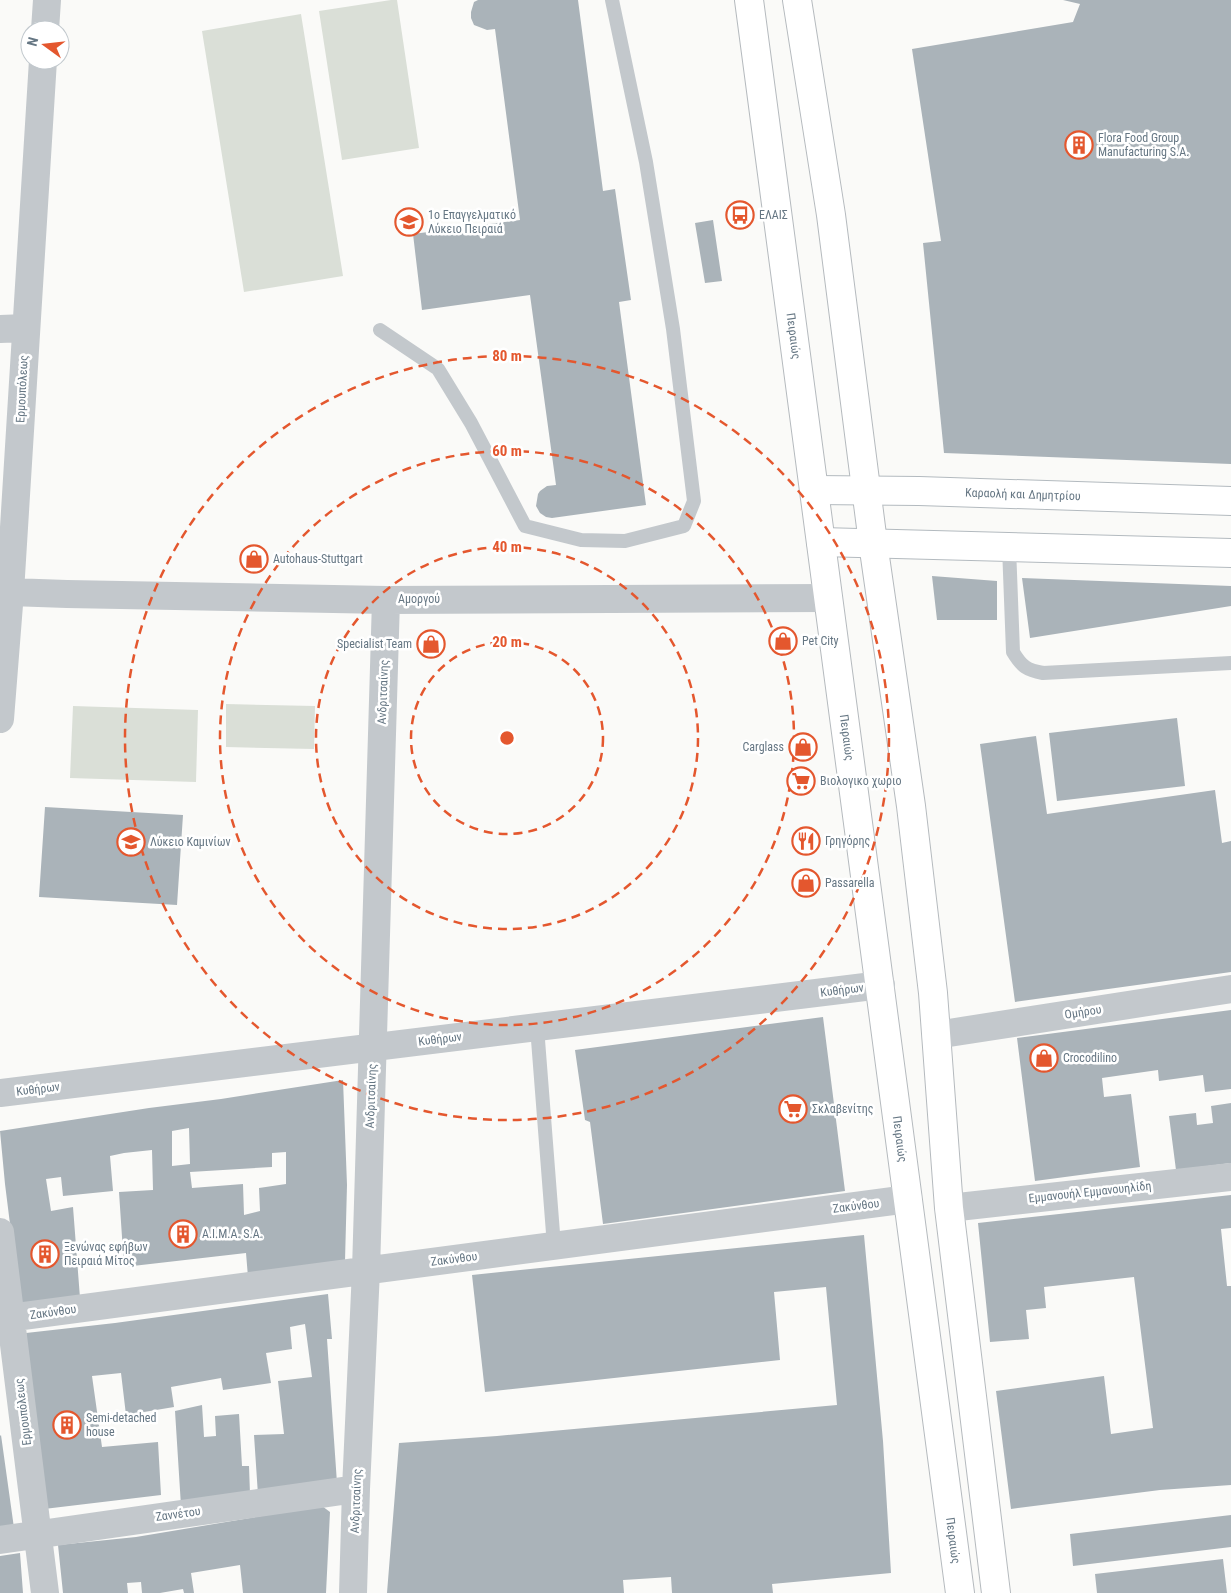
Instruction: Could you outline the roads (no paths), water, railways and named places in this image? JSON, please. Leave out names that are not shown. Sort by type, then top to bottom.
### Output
[{"type":"main road","name":"Πειραιώς","points":[[749,0],[960,1593]]},
{"type":"main road","points":[[798,0],[831,215],[866,492],[911,806],[933,993],[949,1208],[996,1593]]},
{"type":"main road","name":"Καραολή και Δημητρίου","points":[[815,490],[1231,500]]},
{"type":"main road","points":[[821,542],[1231,553]]},
{"type":"street","points":[[46,20],[47,0]]},
{"type":"street","name":"Ερμουπόλεως","points":[[0,719],[10,592],[13,329],[42,70]]},
{"type":"street","name":"Αμοργού","points":[[10,592],[77,595],[386,600],[828,598]]},
{"type":"street","name":"Ανδριτσαίνης","points":[[353,1593],[366,1270],[386,600]]},
{"type":"street","name":"Κυθήρων","points":[[0,1093],[880,985]]},
{"type":"street","name":"Ομήρου","points":[[936,1035],[1231,989]]},
{"type":"street","name":"Εμμανουήλ Εμμανουηλίδη","points":[[949,1208],[1231,1176]]},
{"type":"street","name":"Ζακύνθου","points":[[6,1318],[908,1199]]},
{"type":"street","name":"Ερμουπόλεως","points":[[0,1232],[6,1318],[45,1593]]},
{"type":"street","name":"Ζαννέτου","points":[[0,1540],[356,1489]]},
{"type":"lane","points":[[380,330],[438,369],[471,423],[524,526],[581,540],[625,541],[684,526],[694,501],[673,329],[646,162],[612,0]]},
{"type":"lane","points":[[1010,547],[1013,652],[1020,663],[1031,670],[1043,672],[1231,663]]},
{"type":"lane","points":[[537,1028],[554,1246]]},
{"type":"place","name":"Flora Food Group Manufacturing S.A.","points":[[1079,145]]},
{"type":"place","name":"ΕΛΑΙΣ","points":[[740,215]]},
{"type":"place","name":"1ο Επαγγελματικό Λύκειο Πειραιά","points":[[409,222]]},
{"type":"place","name":"Autohaus-Stuttgart","points":[[254,559]]},
{"type":"place","name":"Pet City","points":[[783,641]]},
{"type":"place","name":"Specialist Team","points":[[431,644]]},
{"type":"place","name":"Carglass","points":[[803,747]]},
{"type":"place","name":"Βιολογικο χωριο","points":[[801,781]]},
{"type":"place","name":"Γρηγόρης","points":[[806,841]]},
{"type":"place","name":"Λύκειο Καμινίων","points":[[131,842]]},
{"type":"place","name":"Passarella","points":[[806,883]]},
{"type":"place","name":"Crocodilino","points":[[1044,1058]]},
{"type":"place","name":"Σκλαβενίτης","points":[[793,1109]]},
{"type":"place","name":"A.I.M.A. S.A.","points":[[183,1234]]},
{"type":"place","name":"Ξενώνας εφήβων Πειραιά Μίτος","points":[[45,1254]]},
{"type":"place","name":"Semi-detached house","points":[[67,1425]]}]
